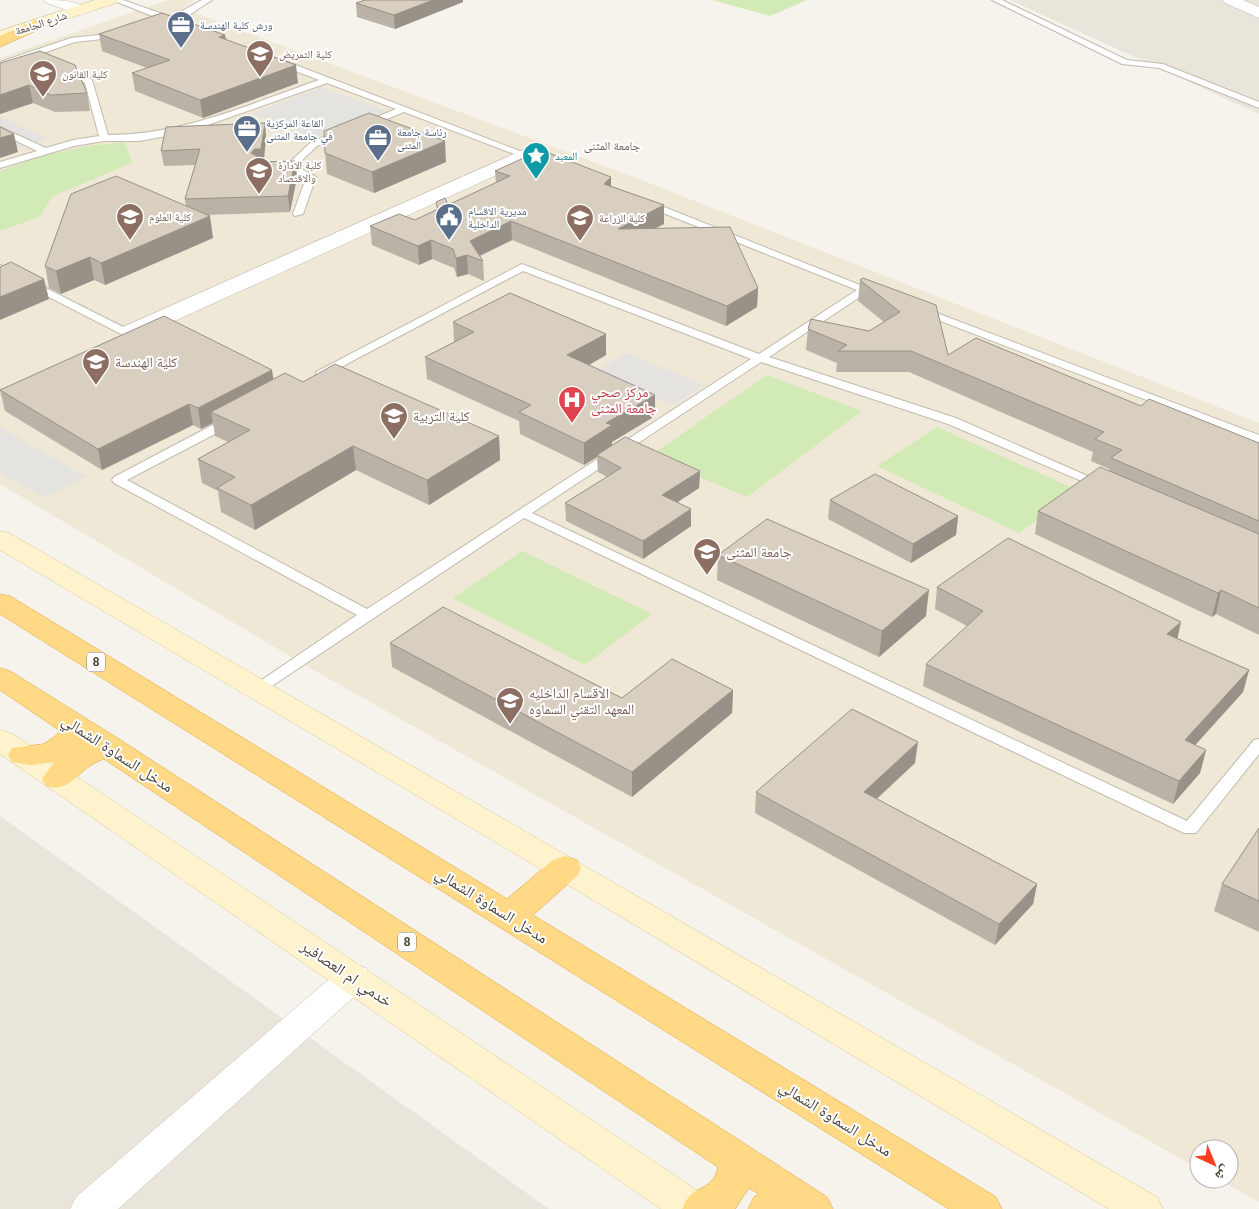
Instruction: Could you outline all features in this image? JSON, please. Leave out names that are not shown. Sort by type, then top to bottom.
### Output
[{"type":"highway","points":[[0,28],[31,23]]},
{"type":"highway","points":[[0,42],[31,23]]},
{"type":"highway","name":"مدخل السماوة الشمالي","points":[[0,602],[982,1209]]},
{"type":"highway","name":"مدخل السماوة الشمالي","points":[[0,677],[738,1160],[792,1205]]},
{"type":"highway","points":[[38,762],[69,742],[74,734],[75,725]]},
{"type":"highway","points":[[38,762],[83,756],[111,748]]},
{"type":"highway","points":[[510,916],[565,868]]},
{"type":"highway","points":[[709,1206],[734,1181],[738,1160]]},
{"type":"main road","name":"شارع الجامعة","points":[[0,36],[81,6],[111,0]]},
{"type":"main road","points":[[0,539],[565,868],[1143,1209]]},
{"type":"main road","name":"خدمي ام العصافير","points":[[38,762],[354,977],[709,1206]]},
{"type":"street","points":[[52,0],[81,6]]},
{"type":"street","points":[[1230,0],[1259,12]]},
{"type":"street","points":[[103,345],[534,158]]},
{"type":"street","points":[[90,1209],[354,977]]},
{"type":"lane","points":[[116,0],[178,22]]},
{"type":"lane","points":[[160,25],[178,22],[208,0]]},
{"type":"lane","points":[[996,0],[1125,62],[1160,66],[1181,72],[1259,105]]},
{"type":"lane","points":[[0,65],[74,40],[129,33]]},
{"type":"lane","points":[[30,54],[48,62]]},
{"type":"lane","points":[[273,59],[534,158]]},
{"type":"lane","points":[[57,66],[84,77],[89,82],[104,138]]},
{"type":"lane","points":[[0,165],[73,142],[104,138],[138,138],[185,130],[327,80]]},
{"type":"lane","points":[[290,167],[314,144],[404,109]]},
{"type":"lane","points":[[0,130],[44,151]]},
{"type":"lane","points":[[270,168],[290,167],[311,177],[298,214]]},
{"type":"lane","points":[[634,198],[884,296]]},
{"type":"lane","points":[[312,378],[522,267],[760,358],[952,421],[1113,490]]},
{"type":"lane","points":[[0,268],[129,334]]},
{"type":"lane","points":[[258,689],[367,615],[865,289]]},
{"type":"lane","points":[[911,306],[1259,438]]},
{"type":"lane","points":[[241,415],[118,480],[367,615]]},
{"type":"lane","points":[[523,513],[1190,829],[1259,744]]},
{"type":"shaded area","name":"جامعة المثنى","points":[[168,0],[191,0],[194,1],[181,8],[639,179],[1259,423],[1259,1202],[1236,1189],[1239,1189],[1239,1139],[1189,1139],[1189,1163],[310,668],[0,484],[0,58]]},
{"type":"shaded area","points":[[1010,0],[1259,0],[1259,114]]},
{"type":"shaded area","points":[[321,87],[386,111],[318,139],[252,114]]},
{"type":"shaded area","points":[[0,117],[48,139],[20,148],[0,139]]},
{"type":"shaded area","points":[[627,353],[705,385],[673,405],[594,372]]},
{"type":"shaded area","points":[[0,427],[86,477],[43,498],[0,472]]},
{"type":"shaded area","points":[[0,816],[549,1209],[0,1209]]},
{"type":"green space","points":[[712,0],[807,0],[770,16]]},
{"type":"green space","points":[[125,142],[132,163],[53,196],[39,217],[0,231],[0,171],[61,152]]},
{"type":"green space","points":[[767,375],[862,411],[747,497],[650,456]]},
{"type":"green space","points":[[937,427],[1079,491],[1019,533],[877,466]]},
{"type":"green space","points":[[522,551],[652,614],[585,665],[453,598]]},
{"type":"building","points":[[365,0],[433,0],[394,15],[356,3]]},
{"type":"building","points":[[162,13],[225,35],[219,37],[296,65],[200,100],[132,73],[170,60],[99,34]]},
{"type":"building","points":[[40,51],[75,65],[87,93],[51,95],[29,85],[0,95],[0,63]]},
{"type":"building","points":[[369,113],[445,141],[372,172],[325,153],[324,131]]},
{"type":"building","points":[[265,123],[261,149],[255,149],[251,153],[260,158],[260,162],[295,161],[288,196],[185,199],[200,149],[161,151],[166,127]]},
{"type":"building","points":[[0,127],[14,134],[0,138]]},
{"type":"building","points":[[541,150],[611,177],[604,184],[664,205],[618,229],[730,227],[758,288],[727,306],[511,221],[470,241],[483,261],[467,255],[456,258],[453,249],[431,240],[418,246],[370,226],[399,214],[415,220],[438,209],[436,202],[445,198],[448,205],[510,176],[495,171]]},
{"type":"building","points":[[116,176],[210,216],[101,263],[90,257],[56,271],[45,266],[71,194]]},
{"type":"building","points":[[11,262],[44,279],[0,297],[0,267]]},
{"type":"building","points":[[863,278],[936,305],[948,355],[976,338],[1141,406],[1149,399],[1259,443],[1259,521],[1111,458],[1122,450],[1095,439],[1104,432],[911,351],[838,351],[847,345],[808,329],[811,319],[869,331],[900,312],[860,280]]},
{"type":"building","points":[[510,293],[606,334],[567,355],[655,395],[606,423],[612,425],[584,443],[519,412],[531,405],[425,357],[474,332],[453,322]]},
{"type":"building","points":[[164,316],[272,370],[198,408],[189,404],[98,449],[0,390]]},
{"type":"building","points":[[335,364],[499,436],[427,480],[353,446],[251,505],[217,488],[235,477],[198,459],[250,430],[211,412],[285,373],[303,382]]},
{"type":"building","points":[[625,437],[700,471],[662,495],[691,509],[643,541],[565,503],[621,468],[597,455]]},
{"type":"building","points":[[1100,467],[1259,534],[1259,608],[1221,590],[1218,593],[1038,511]]},
{"type":"building","points":[[875,474],[958,516],[913,544],[830,500]]},
{"type":"building","points":[[767,519],[929,590],[882,631],[718,555]]},
{"type":"building","points":[[1008,538],[1181,622],[1167,634],[1249,670],[1185,740],[1206,750],[1179,781],[926,664],[983,611],[937,587]]},
{"type":"building","points":[[443,607],[622,698],[672,659],[733,690],[632,772],[390,643]]},
{"type":"building","points":[[852,709],[918,742],[864,792],[1037,884],[999,924],[756,792]]},
{"type":"building","points":[[1259,828],[1259,901],[1222,884]]},
{"type":"place","name":"ورش كلية الهندسة","points":[[181,49]]},
{"type":"place","name":"كلية التمريض","points":[[260,78]]},
{"type":"place","name":"كلية القانون","points":[[43,98]]},
{"type":"place","name":"القاعة المركزية في جامعة المثنى","points":[[247,153]]},
{"type":"place","name":"رئاسة جامعة المثنى","points":[[378,162]]},
{"type":"place","name":"المعبد","points":[[536,180]]},
{"type":"place","name":"كلية الادارة والاقتصاد","points":[[259,195]]},
{"type":"place","name":"كلية العلوم","points":[[130,241]]},
{"type":"place","name":"مديرية الاقسام الداخلية","points":[[449,241]]},
{"type":"place","name":"كلية الزراعة","points":[[580,242]]},
{"type":"place","name":"كلية الهندسة","points":[[96,386]]},
{"type":"place","name":"مركز صحي جامعة المثنى","points":[[572,424]]},
{"type":"place","name":"كلية التربية","points":[[394,440]]},
{"type":"place","name":"جامعة المثنى","points":[[707,576]]},
{"type":"place","name":"الاقسام الداخليه المعهد التقني السماوه","points":[[510,725]]},
{"type":"district","name":"جامعة المثنى","points":[[612,146]]}]
